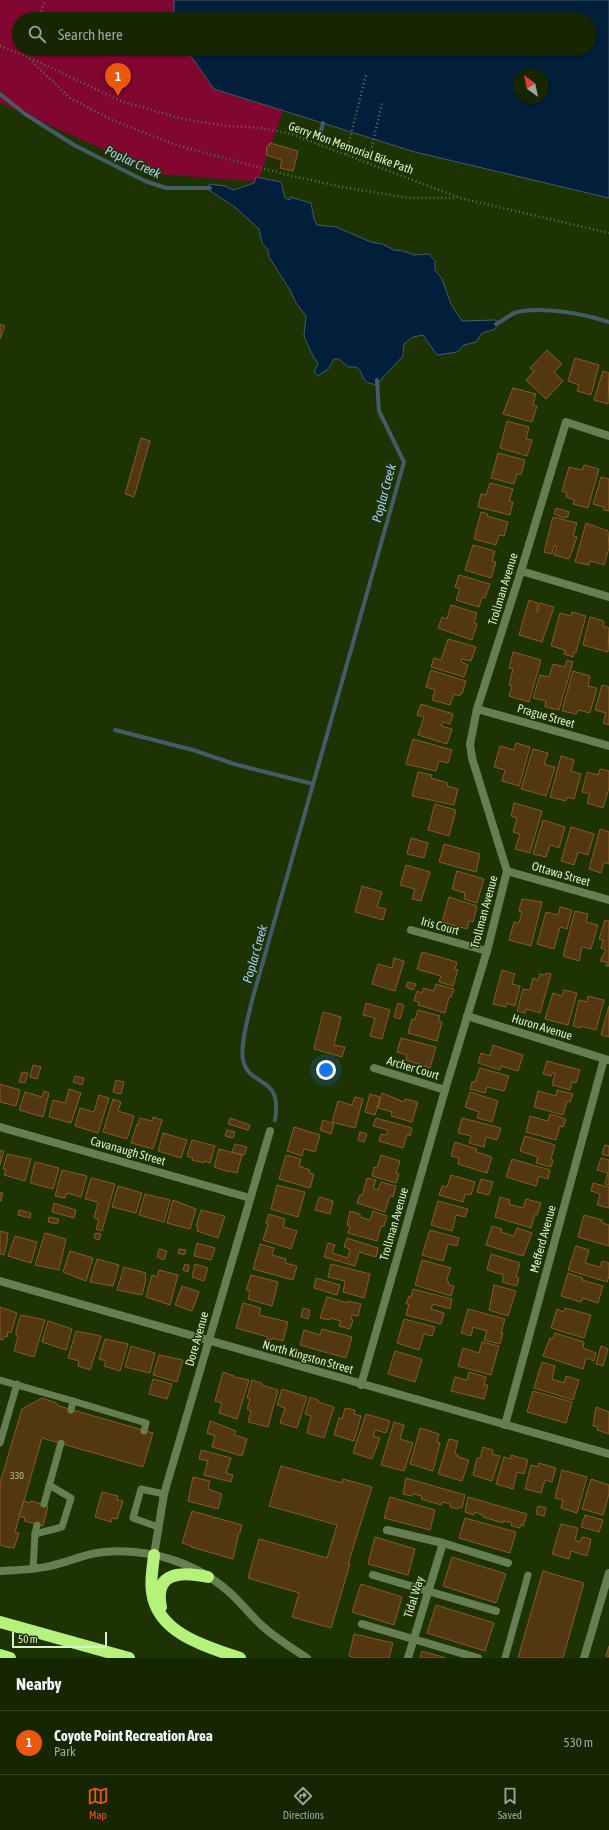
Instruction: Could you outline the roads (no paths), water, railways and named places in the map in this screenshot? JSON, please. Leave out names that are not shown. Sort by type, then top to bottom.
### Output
[{"type":"highway","points":[[154,1555],[152,1592],[157,1609],[168,1623],[185,1637],[214,1650],[240,1658]]},
{"type":"highway","points":[[185,1637],[177,1630],[165,1615],[159,1598],[160,1590],[164,1582],[171,1576],[180,1573],[208,1577]]},
{"type":"highway","points":[[0,1622],[129,1658]]},
{"type":"highway","points":[[0,1655],[10,1658]]},
{"type":"street","name":"Trollman Avenue","points":[[361,1385],[486,951],[507,871],[472,758],[470,744],[477,709],[566,422],[609,436]]},
{"type":"street","points":[[521,571],[609,597]]},
{"type":"street","name":"Prague Street","points":[[477,709],[609,746]]},
{"type":"street","name":"Ottawa Street","points":[[507,871],[609,900]]},
{"type":"street","name":"Iris Court","points":[[411,930],[486,951]]},
{"type":"street","name":"Huron Avenue","points":[[467,1016],[606,1059]]},
{"type":"street","name":"Mefferd Avenue","points":[[505,1425],[606,1059]]},
{"type":"street","name":"Archer Court","points":[[374,1068],[445,1090]]},
{"type":"street","name":"Cavanaugh Street","points":[[0,1127],[250,1198]]},
{"type":"street","name":"Dore Avenue","points":[[154,1555],[164,1494],[270,1131]]},
{"type":"street","name":"North Kingston Street","points":[[0,1281],[361,1385],[609,1454]]},
{"type":"street","points":[[387,1530],[443,1543],[508,1564]]},
{"type":"street","name":"Tidal Way","points":[[408,1658],[443,1543]]},
{"type":"street","points":[[0,1571],[33,1569],[102,1552],[128,1552],[154,1555],[186,1565],[208,1577],[229,1592],[266,1630],[307,1658]]},
{"type":"street","points":[[584,1658],[609,1574]]},
{"type":"street","points":[[373,1575],[496,1611]]},
{"type":"street","points":[[362,1624],[478,1658]]},
{"type":"lane","points":[[0,1380],[146,1423],[144,1431]]},
{"type":"lane","points":[[0,1443],[16,1384]]},
{"type":"lane","points":[[71,1410],[73,1401]]},
{"type":"lane","points":[[44,1504],[61,1444]]},
{"type":"lane","points":[[35,1534],[62,1527],[71,1498],[49,1485]]},
{"type":"lane","points":[[158,1527],[132,1518],[140,1489],[164,1494]]},
{"type":"lane","points":[[33,1569],[35,1534],[38,1525]]},
{"type":"lane","points":[[505,1658],[528,1575]]},
{"type":"water","points":[[174,0],[609,0],[609,198],[415,152],[214,89],[191,56],[597,56],[597,12],[174,12]]},
{"type":"water","points":[[256,177],[281,182],[285,198],[290,200],[290,197],[311,203],[314,219],[317,225],[336,227],[394,250],[403,251],[414,255],[429,254],[435,261],[435,270],[442,279],[451,304],[462,321],[495,320],[499,322],[495,329],[482,333],[476,342],[464,345],[457,352],[437,355],[423,335],[413,337],[404,344],[403,356],[376,385],[367,382],[359,369],[348,367],[339,359],[334,359],[329,368],[318,376],[314,372],[318,364],[304,336],[306,316],[296,303],[290,290],[269,257],[268,250],[262,243],[259,229],[236,208],[206,188],[210,184],[224,186],[234,190],[254,183]]},
{"type":"waterway","name":"Poplar Creek","points":[[0,94],[25,114],[74,145],[145,181],[166,188],[210,188]]},
{"type":"waterway","name":"Poplar Creek","points":[[320,135],[323,123]]},
{"type":"waterway","points":[[496,324],[511,314],[527,310],[551,310],[588,316],[609,322]]},
{"type":"waterway","name":"Poplar Creek","points":[[275,1120],[276,1105],[274,1095],[270,1088],[246,1069],[242,1054],[243,1040],[251,1004],[404,462],[379,411],[377,380]]},
{"type":"waterway","name":"Poplar Creek","points":[[115,730],[193,750],[234,764],[313,784]]},
{"type":"place","name":"Coyote Point Recreation Area","points":[[118,96]]}]
